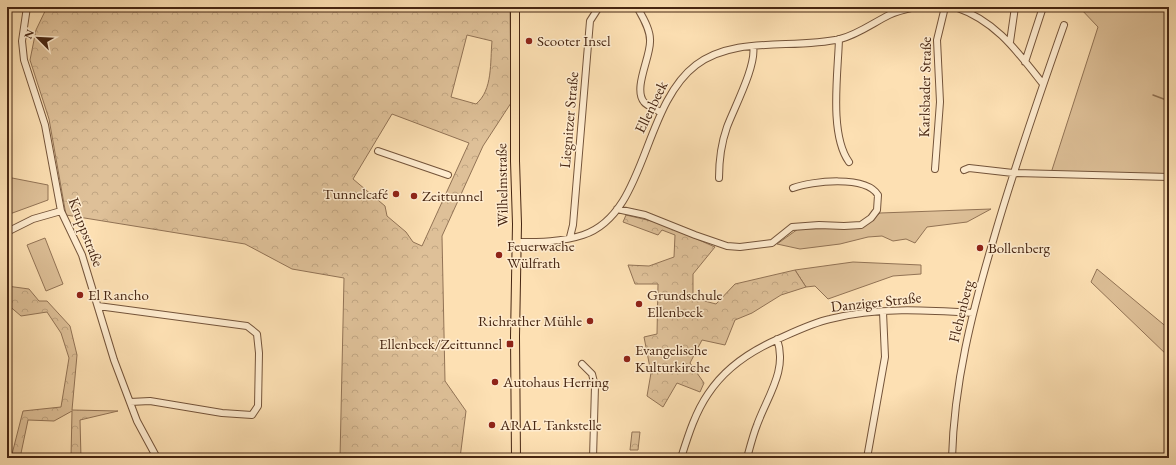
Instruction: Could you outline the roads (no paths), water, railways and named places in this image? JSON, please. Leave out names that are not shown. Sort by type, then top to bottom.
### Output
[{"type":"main road","name":"Wilhelmstraße","points":[[515,7],[517,242],[516,458]]},
{"type":"street","name":"Kruppstraße","points":[[26,7],[22,41],[24,60],[45,125],[61,211],[82,255],[114,360],[142,433],[158,458]]},
{"type":"street","name":"Liegnitzer Straße","points":[[570,238],[573,225],[590,21],[599,7]]},
{"type":"street","points":[[636,7],[645,22],[650,40],[647,60],[640,83],[640,95],[644,103],[660,112]]},
{"type":"street","name":"Ellenbeek","points":[[517,242],[543,242],[584,235],[597,227],[617,209],[638,172],[660,112],[674,87],[684,74],[704,59],[733,48],[839,39],[894,13],[915,7]]},
{"type":"street","name":"Karlsbader Straße","points":[[935,169],[940,102],[937,40],[945,7]]},
{"type":"street","points":[[955,7],[967,11],[986,22],[1010,42],[1043,84]]},
{"type":"street","points":[[1010,42],[1015,7]]},
{"type":"street","points":[[1025,62],[1043,7]]},
{"type":"street","name":"Flehenberg","points":[[952,458],[953,426],[958,385],[973,313],[1013,172],[1064,25]]},
{"type":"street","points":[[839,39],[837,97],[838,125],[840,145],[849,162]]},
{"type":"street","points":[[719,178],[720,151],[727,128],[751,68],[754,52],[753,46]]},
{"type":"street","points":[[378,151],[448,175]]},
{"type":"street","points":[[964,170],[968,168],[1013,172],[1169,177]]},
{"type":"street","points":[[617,209],[646,215],[727,246],[740,247],[772,243],[792,227],[819,225],[861,225],[877,210],[878,195],[873,188],[863,185],[818,182],[793,188]]},
{"type":"street","points":[[7,232],[33,219],[61,211]]},
{"type":"street","points":[[98,306],[247,326],[252,328],[258,337],[260,375],[258,406],[252,415],[222,413],[150,401],[130,402]]},
{"type":"street","name":"Danziger Straße","points":[[681,458],[694,419],[709,392],[739,360],[758,348],[777,339],[831,319],[882,312],[924,310],[973,313]]},
{"type":"street","points":[[867,458],[884,364],[882,312]]},
{"type":"street","points":[[747,458],[756,426],[775,384],[781,366],[781,350],[777,339]]},
{"type":"street","points":[[582,364],[592,374],[595,386],[593,458]]},
{"type":"waterway","points":[[1153,95],[1169,101]]},
{"type":"place","name":"Scooter Insel","points":[[529,41]]},
{"type":"place","name":"Tunnelcafé","points":[[396,194]]},
{"type":"place","name":"Zeittunnel","points":[[414,196]]},
{"type":"place","name":"Bollenberg","points":[[980,248]]},
{"type":"place","name":"Feuerwache Wülfrath","points":[[499,255]]},
{"type":"place","name":"El Rancho","points":[[80,295]]},
{"type":"place","name":"Grundschule Ellenbeck","points":[[639,304]]},
{"type":"place","name":"Richrather Mühle","points":[[590,321]]},
{"type":"place","name":"Ellenbeek/Zeittunnel","points":[[510,344]]},
{"type":"place","name":"Evangelische Kulturkirche","points":[[627,359]]},
{"type":"place","name":"Autohaus Herring","points":[[495,382]]},
{"type":"place","name":"ARAL Tankstelle","points":[[492,425]]}]
